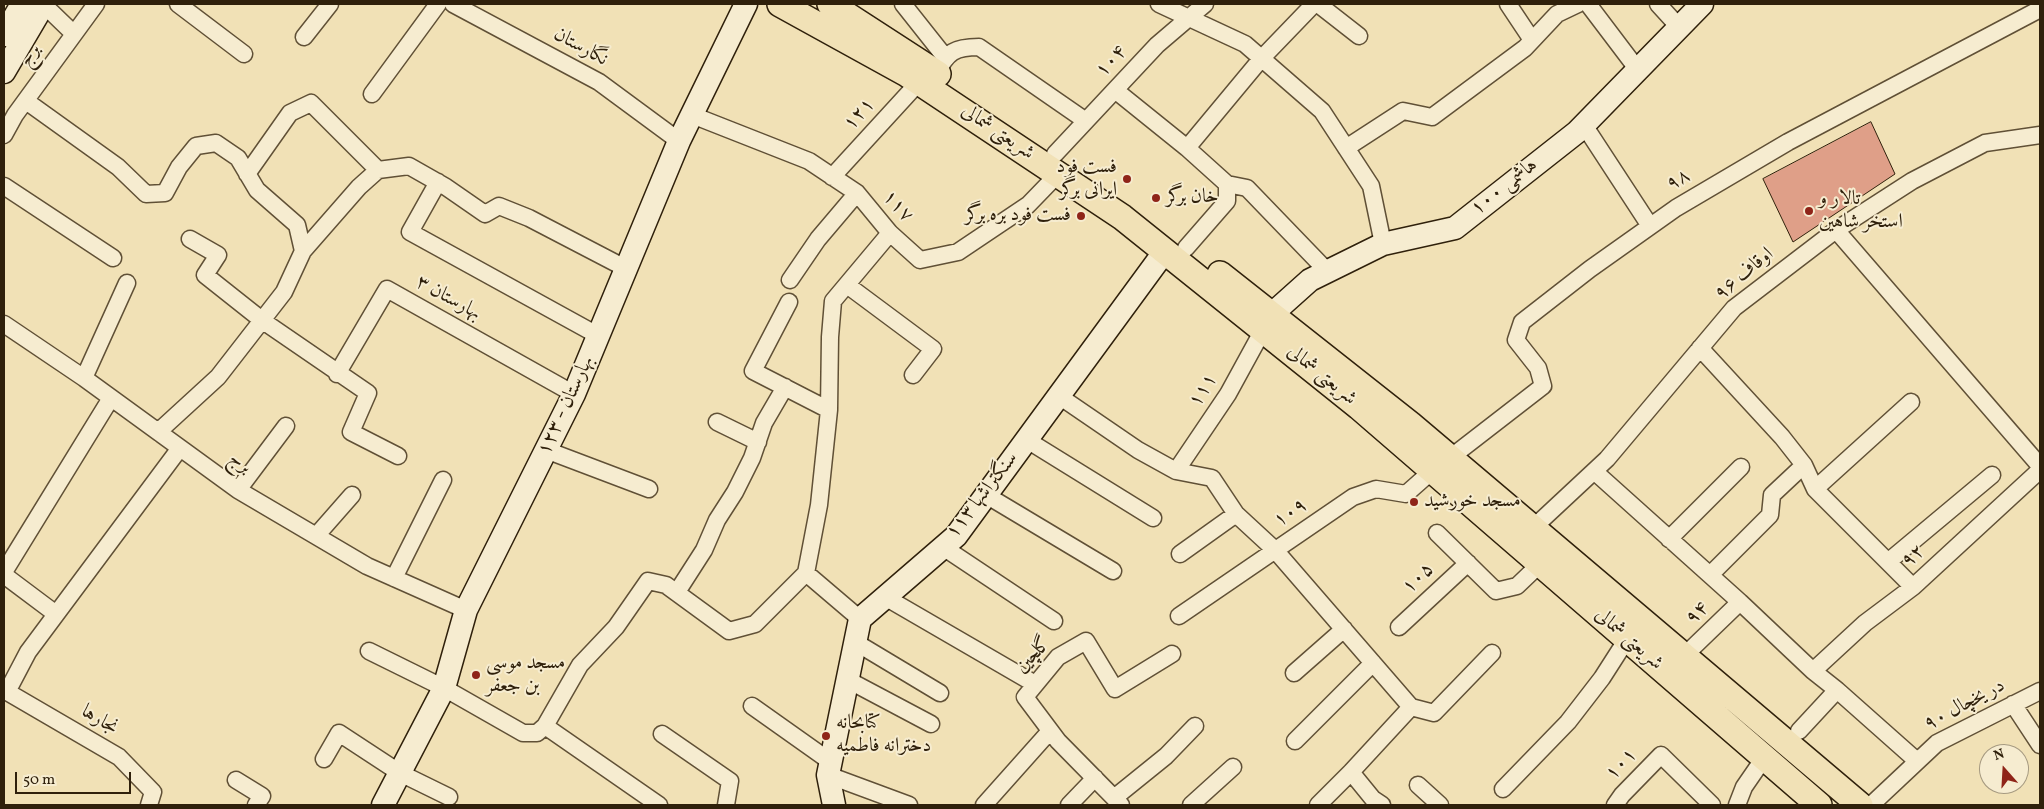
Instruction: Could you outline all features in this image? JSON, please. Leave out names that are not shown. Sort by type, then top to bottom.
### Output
[{"type":"main road","name":"شریعتی شمالی","points":[[780,4],[933,70]]},
{"type":"main road","name":"شریعتی شمالی","points":[[830,4],[933,70],[1122,216],[1175,249],[1365,400],[1441,464],[1540,564],[1819,805]]},
{"type":"main road","name":"شریعتی شمالی","points":[[1441,464],[1533,528],[1860,805]]},
{"type":"street","name":"برج","points":[[4,135],[26,101],[96,4]]},
{"type":"street","points":[[178,4],[244,54]]},
{"type":"street","points":[[304,37],[330,4]]},
{"type":"street","points":[[372,94],[438,4]]},
{"type":"street","name":"نگارستان","points":[[453,4],[599,82],[679,142]]},
{"type":"street","name":"بهارستان - ۱۲۳","points":[[383,805],[444,688],[466,610],[574,394],[679,142],[746,4]]},
{"type":"street","points":[[903,4],[933,70],[959,47],[978,46],[1086,121]]},
{"type":"street","points":[[1159,4],[1245,44],[1322,111],[1371,186],[1382,244]]},
{"type":"street","name":"۱۰۴","points":[[1057,164],[1086,121],[1157,45],[1205,4]]},
{"type":"street","points":[[1187,148],[1261,58],[1314,4]]},
{"type":"street","points":[[1318,4],[1359,36]]},
{"type":"street","points":[[1508,4],[1532,40]]},
{"type":"street","points":[[1346,148],[1403,111],[1432,116],[1524,48],[1557,14],[1578,4]]},
{"type":"street","points":[[1588,4],[1638,70]]},
{"type":"street","points":[[1658,4],[1679,27]]},
{"type":"street","name":"هاشمی ۱۰۰","points":[[1268,322],[1310,280],[1382,244],[1454,228],[1584,125],[1702,4]]},
{"type":"street","points":[[28,5],[74,34]]},
{"type":"street","points":[[4,35],[28,5]]},
{"type":"street","points":[[4,72],[28,5]]},
{"type":"street","name":"۹۸","points":[[1441,464],[1543,386],[1538,368],[1516,340],[1522,322],[1590,269],[1676,208],[1788,142],[2040,10]]},
{"type":"street","name":"۱۲۱","points":[[832,177],[933,70]]},
{"type":"street","points":[[1115,90],[1187,148],[1227,184],[1247,188],[1328,272]]},
{"type":"street","points":[[26,101],[118,167],[146,194],[165,193],[179,167],[196,146],[216,143],[238,158],[257,190],[297,226],[303,252]]},
{"type":"street","points":[[248,174],[290,113],[311,103],[378,170]]},
{"type":"street","name":"۱۱۷","points":[[692,115],[809,161],[857,193],[890,233],[920,260],[958,252],[1028,205],[1057,164]]},
{"type":"street","points":[[1584,125],[1650,226]]},
{"type":"street","name":"اوقاف ۹۶","points":[[1533,528],[1607,458],[1734,308],[1836,230],[1912,180],[1985,143],[2040,135]]},
{"type":"street","points":[[158,432],[218,377],[284,292],[303,252],[359,187],[378,170],[409,166],[438,182],[485,214],[499,206],[507,209],[529,218],[627,269]]},
{"type":"street","points":[[438,182],[410,232],[599,336]]},
{"type":"street","points":[[1175,249],[1227,200],[1227,184]]},
{"type":"street","points":[[4,186],[113,258]]},
{"type":"street","points":[[790,280],[818,238],[857,193]]},
{"type":"street","points":[[1836,230],[2040,466]]},
{"type":"street","points":[[370,651],[444,688],[523,733],[536,734],[545,726],[580,665],[616,627],[648,581],[666,585],[729,631],[755,624],[806,573],[819,505],[829,410],[830,337],[833,300],[890,233]]},
{"type":"street","points":[[190,239],[218,255],[205,275],[263,321],[337,374],[368,393],[350,432],[398,456]]},
{"type":"street","name":"سنگتراشها ۱۱۳","points":[[860,619],[956,536],[1059,396],[1175,249]]},
{"type":"street","points":[[84,378],[127,283]]},
{"type":"street","points":[[847,284],[934,348],[913,375]]},
{"type":"street","name":"بهارستان ۳","points":[[337,374],[386,289],[574,394]]},
{"type":"street","points":[[789,302],[753,371],[829,410]]},
{"type":"street","name":"۱۱۱","points":[[1176,471],[1228,394],[1268,322]]},
{"type":"street","name":"برج","points":[[4,324],[84,378],[238,490],[367,566],[466,610]]},
{"type":"street","points":[[1700,348],[1782,437],[1804,465],[1815,489],[1913,587]]},
{"type":"street","points":[[677,592],[704,550],[718,520],[735,492],[752,458],[764,423],[785,387]]},
{"type":"street","points":[[1059,396],[1138,450],[1176,471],[1212,478],[1236,514],[1275,550],[1410,707],[1434,714],[1492,653]]},
{"type":"street","points":[[56,614],[4,573],[111,398]]},
{"type":"street","points":[[1815,489],[1912,402]]},
{"type":"street","points":[[717,422],[758,442]]},
{"type":"street","points":[[238,490],[286,426]]},
{"type":"street","points":[[1027,440],[1153,518]]},
{"type":"street","points":[[5,691],[28,652],[180,448]]},
{"type":"street","points":[[546,450],[649,489]]},
{"type":"street","name":"۱۰۹","points":[[1179,616],[1353,498],[1376,489],[1406,494],[1441,464]]},
{"type":"street","points":[[1710,575],[1770,514],[1772,495],[1804,465]]},
{"type":"street","points":[[1669,538],[1741,467]]},
{"type":"street","points":[[1594,470],[1813,671],[1917,761]]},
{"type":"street","name":"۹۲","points":[[1813,671],[1865,623],[1913,587],[2040,470]]},
{"type":"street","points":[[1889,562],[1992,474]]},
{"type":"street","points":[[394,578],[443,480]]},
{"type":"street","points":[[316,536],[352,495]]},
{"type":"street","points":[[986,495],[1113,571]]},
{"type":"street","points":[[1180,554],[1236,514]]},
{"type":"street","points":[[1437,533],[1496,591],[1517,586],[1540,564]]},
{"type":"street","points":[[943,547],[1054,621]]},
{"type":"street","name":"۱۰۵","points":[[1399,627],[1468,563]]},
{"type":"street","points":[[806,573],[860,619],[830,769],[834,805]]},
{"type":"street","points":[[886,597],[1035,684]]},
{"type":"street","name":"۹۴","points":[[1684,656],[1740,602]]},
{"type":"street","points":[[1294,673],[1344,629]]},
{"type":"street","points":[[1502,789],[1568,722],[1602,678],[1626,639]]},
{"type":"street","name":"گلچین","points":[[1172,654],[1115,689],[1086,641],[1058,657],[1025,697],[1050,731],[1117,802],[1195,726]]},
{"type":"street","points":[[856,642],[940,692]]},
{"type":"street","points":[[1295,741],[1373,663]]},
{"type":"street","points":[[848,680],[931,724]]},
{"type":"street","points":[[1799,731],[1837,690]]},
{"type":"street","name":"نجارها","points":[[5,691],[119,757],[153,792],[149,805]]},
{"type":"street","name":"در یخچال ۹۰","points":[[1871,805],[1937,743],[2040,691]]},
{"type":"street","points":[[2013,704],[2040,745]]},
{"type":"street","points":[[752,706],[830,769],[909,805]]},
{"type":"street","points":[[1318,805],[1410,707]]},
{"type":"street","points":[[545,726],[659,805]]},
{"type":"street","points":[[984,805],[1050,731]]},
{"type":"street","points":[[324,759],[339,733],[400,773],[449,797]]},
{"type":"street","points":[[662,734],[730,781],[726,805]]},
{"type":"street","name":"۱۰۱","points":[[1615,805],[1622,795],[1661,755],[1712,805]]},
{"type":"street","points":[[1737,805],[1744,787],[1764,758]]},
{"type":"street","points":[[1192,805],[1233,767]]},
{"type":"street","points":[[1351,772],[1373,799],[1382,805]]},
{"type":"street","points":[[1069,805],[1094,778]]},
{"type":"street","points":[[236,780],[262,796],[256,805]]},
{"type":"street","points":[[1418,785],[1440,805]]},
{"type":"building","name":"تالار و استخر شاهین","points":[[1871,122],[1895,174],[1793,242],[1763,179]]},
{"type":"place","name":"فست فود ایرانی برگر","points":[[1127,179]]},
{"type":"place","name":"خان برگر","points":[[1156,198]]},
{"type":"place","name":"تالار و استخر شاهین","points":[[1809,211]]},
{"type":"place","name":"فست فود بره برگر","points":[[1081,216]]},
{"type":"place","name":"مسجد خورشید","points":[[1414,502]]},
{"type":"place","name":"مسجد موسی بن جعفر","points":[[476,675]]},
{"type":"place","name":"کتابحانه دخترانه فاطمیه","points":[[826,736]]}]
